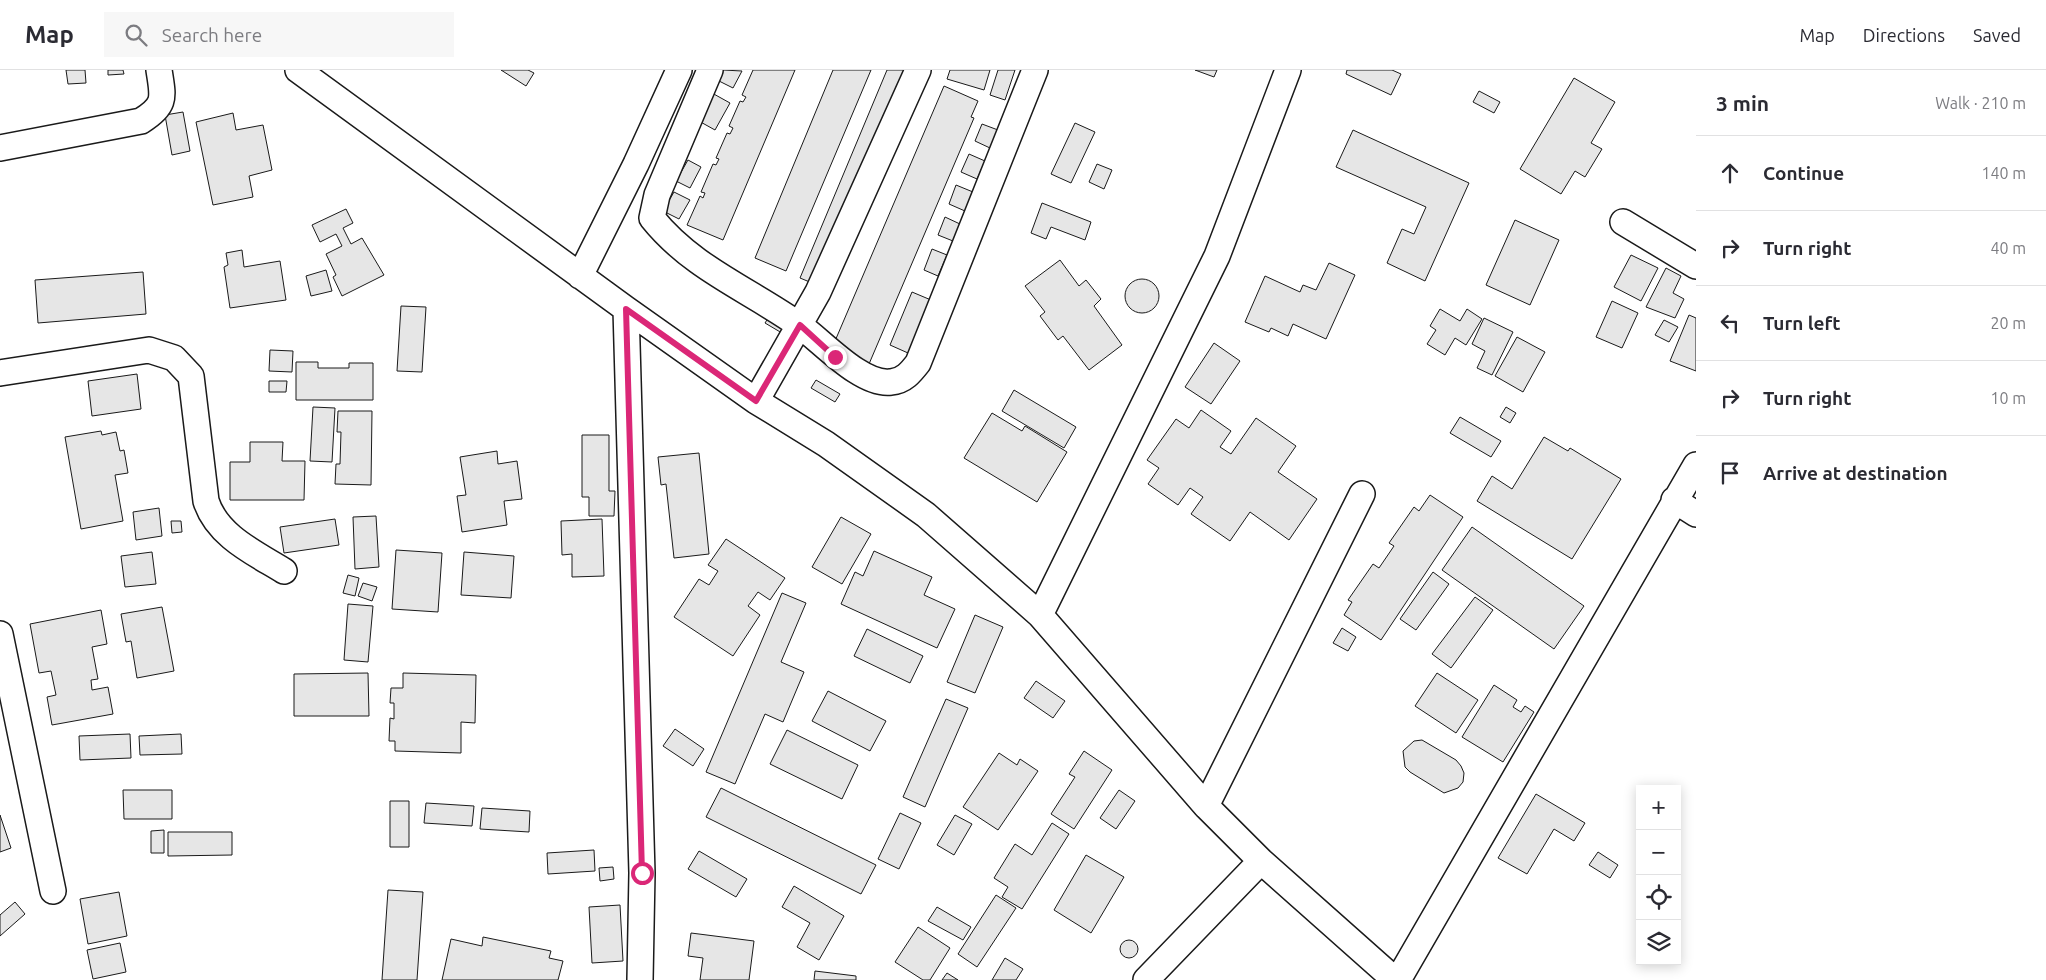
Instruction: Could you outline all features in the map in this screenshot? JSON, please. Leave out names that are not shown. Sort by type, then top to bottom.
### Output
[{"type":"street","points":[[0,148],[142,121],[156,112],[164,98],[159,70]]},
{"type":"street","points":[[298,70],[580,276],[756,401],[826,444],[926,514],[1040,614],[1206,806],[1261,861],[1396,980],[1696,465]]},
{"type":"street","points":[[580,276],[636,164],[679,70]]},
{"type":"street","points":[[710,70],[657,195],[652,218],[668,238],[722,279],[800,325],[835,357],[870,377],[891,383],[908,376],[918,363],[1035,70]]},
{"type":"street","points":[[756,401],[818,292],[918,70]]},
{"type":"street","points":[[1040,614],[1218,256],[1288,70]]},
{"type":"street","points":[[1623,222],[1696,266]]},
{"type":"street","points":[[626,309],[642,873],[640,980]]},
{"type":"street","points":[[0,374],[149,350],[174,358],[191,376],[206,501],[210,514],[219,526],[236,540],[284,571]]},
{"type":"street","points":[[1206,806],[1362,494]]},
{"type":"street","points":[[1674,500],[1696,514]]},
{"type":"street","points":[[0,634],[53,891]]},
{"type":"street","points":[[1146,980],[1261,861]]},
{"type":"building","points":[[66,70],[85,70],[86,83],[68,84]]},
{"type":"building","points":[[108,70],[123,70],[124,74],[108,75]]},
{"type":"building","points":[[501,70],[528,70],[534,73],[526,86]]},
{"type":"building","points":[[723,70],[742,71],[733,88],[717,80]]},
{"type":"building","points":[[753,70],[795,70],[723,240],[687,225],[700,196],[703,198],[705,193],[701,192],[713,164],[716,165],[719,159],[716,158],[727,133],[730,134],[733,128],[729,126],[740,101],[743,102],[746,97],[742,95]]},
{"type":"building","points":[[833,70],[871,70],[786,271],[755,258]]},
{"type":"building","points":[[887,70],[907,70],[817,285],[800,278]]},
{"type":"building","points":[[950,70],[990,70],[984,90],[947,79]]},
{"type":"building","points":[[998,70],[1015,70],[1005,100],[990,95]]},
{"type":"building","points":[[1195,70],[1217,70],[1214,77]]},
{"type":"building","points":[[1347,70],[1392,70],[1401,74],[1391,95],[1346,74]]},
{"type":"building","points":[[1574,78],[1615,102],[1591,143],[1602,149],[1585,177],[1575,171],[1561,194],[1520,169]]},
{"type":"building","points":[[944,86],[978,101],[971,117],[974,118],[869,364],[832,348]]},
{"type":"building","points":[[1479,91],[1500,102],[1494,113],[1473,102]]},
{"type":"building","points":[[712,93],[730,103],[715,130],[697,120]]},
{"type":"building","points":[[183,112],[190,151],[172,155],[165,115]]},
{"type":"building","points":[[233,113],[236,130],[263,125],[272,170],[249,176],[253,197],[213,205],[196,122]]},
{"type":"building","points":[[1075,123],[1095,132],[1071,183],[1051,174]]},
{"type":"building","points":[[982,124],[998,130],[990,148],[975,141]]},
{"type":"building","points":[[1353,130],[1469,183],[1425,281],[1387,263],[1402,229],[1414,234],[1426,207],[1336,167]]},
{"type":"building","points":[[969,154],[985,161],[977,179],[961,172]]},
{"type":"building","points":[[688,160],[701,167],[690,188],[676,181]]},
{"type":"building","points":[[1097,164],[1112,170],[1104,189],[1089,182]]},
{"type":"building","points":[[956,185],[973,192],[965,211],[949,204]]},
{"type":"building","points":[[674,192],[690,200],[679,219],[663,211]]},
{"type":"building","points":[[1042,203],[1091,222],[1085,240],[1051,227],[1046,239],[1031,233]]},
{"type":"building","points":[[346,209],[353,223],[343,228],[351,244],[362,238],[384,275],[342,296],[333,277],[336,275],[326,254],[342,246],[336,234],[320,242],[312,225]]},
{"type":"building","points":[[945,217],[960,224],[953,241],[938,235]]},
{"type":"building","points":[[1515,220],[1559,240],[1530,305],[1486,285]]},
{"type":"building","points":[[932,249],[947,255],[938,276],[924,270]]},
{"type":"building","points":[[242,250],[244,267],[280,261],[286,300],[230,308],[224,267],[228,265],[226,253]]},
{"type":"building","points":[[1631,255],[1658,268],[1641,301],[1614,287]]},
{"type":"building","points":[[1060,260],[1079,286],[1086,280],[1101,299],[1094,306],[1122,345],[1089,370],[1063,336],[1058,340],[1040,316],[1045,312],[1025,286]]},
{"type":"building","points":[[1329,263],[1355,275],[1326,339],[1293,324],[1288,336],[1271,328],[1269,332],[1245,322],[1265,276],[1300,292],[1303,285],[1316,290]]},
{"type":"building","points":[[1666,268],[1681,276],[1673,293],[1684,299],[1675,318],[1646,307]]},
{"type":"building","points":[[326,270],[332,291],[311,296],[306,276]]},
{"type":"building","points":[[143,272],[146,314],[38,323],[35,280]]},
{"type":"building","points":[[1142,279],[1149,280],[1154,284],[1158,289],[1158,303],[1154,308],[1149,312],[1142,313],[1135,312],[1130,308],[1126,303],[1125,296],[1126,289],[1130,284],[1135,280]]},
{"type":"building","points":[[912,292],[931,300],[908,353],[890,345]]},
{"type":"building","points":[[1612,301],[1638,313],[1622,348],[1596,337]]},
{"type":"building","points":[[401,306],[426,307],[422,372],[397,371]]},
{"type":"building","points":[[1440,309],[1460,321],[1467,309],[1482,319],[1466,345],[1455,338],[1445,355],[1427,344],[1436,330],[1430,326]]},
{"type":"building","points":[[772,312],[787,336],[765,323]]},
{"type":"building","points":[[1689,315],[1696,318],[1696,371],[1670,361]]},
{"type":"building","points":[[1484,318],[1513,332],[1492,375],[1477,368],[1485,351],[1472,344]]},
{"type":"building","points":[[1664,320],[1678,327],[1669,342],[1655,335]]},
{"type":"building","points":[[1517,337],[1545,352],[1523,392],[1495,376]]},
{"type":"building","points":[[1214,343],[1240,361],[1211,404],[1185,387]]},
{"type":"building","points":[[270,350],[293,351],[292,372],[269,371]]},
{"type":"building","points":[[296,362],[318,362],[318,368],[349,368],[349,363],[373,363],[373,400],[296,400]]},
{"type":"building","points":[[137,374],[141,409],[92,416],[88,381]]},
{"type":"building","points":[[816,380],[840,394],[835,402],[811,388]]},
{"type":"building","points":[[269,381],[287,381],[286,392],[269,392]]},
{"type":"building","points":[[1014,390],[1076,427],[1064,448],[1002,411]]},
{"type":"building","points":[[313,407],[335,408],[332,462],[310,461]]},
{"type":"building","points":[[1506,407],[1516,413],[1510,423],[1500,417]]},
{"type":"building","points":[[1201,410],[1231,431],[1220,447],[1231,454],[1256,418],[1296,446],[1278,472],[1317,499],[1289,540],[1250,512],[1230,541],[1191,514],[1203,497],[1190,488],[1178,505],[1148,484],[1159,468],[1147,460],[1176,419],[1189,428]]},
{"type":"building","points":[[338,411],[372,411],[371,485],[335,484],[336,464],[340,464],[341,432],[337,432]]},
{"type":"building","points":[[992,413],[1022,431],[1025,426],[1067,452],[1037,502],[964,458]]},
{"type":"building","points":[[1460,417],[1501,441],[1491,457],[1450,433]]},
{"type":"building","points":[[101,431],[102,435],[116,432],[120,451],[124,450],[128,473],[115,475],[123,521],[81,529],[65,437]]},
{"type":"building","points":[[582,435],[609,435],[609,491],[615,491],[614,516],[589,516],[589,497],[582,497]]},
{"type":"building","points":[[1544,437],[1568,451],[1570,448],[1621,479],[1572,559],[1477,501],[1492,476],[1512,489]]},
{"type":"building","points":[[250,442],[283,442],[282,461],[305,461],[304,500],[230,500],[230,462],[250,462]]},
{"type":"building","points":[[497,451],[498,464],[517,461],[522,499],[504,501],[507,525],[462,532],[457,496],[466,495],[460,457]]},
{"type":"building","points":[[699,453],[709,554],[674,558],[666,484],[661,485],[658,457]]},
{"type":"building","points":[[1430,495],[1463,517],[1381,640],[1344,615],[1352,602],[1348,600],[1373,564],[1379,568],[1394,546],[1389,543],[1414,507],[1419,511]]},
{"type":"building","points":[[159,508],[162,536],[136,540],[133,512]]},
{"type":"building","points":[[376,516],[379,567],[355,569],[353,517]]},
{"type":"building","points":[[841,517],[871,534],[842,584],[812,567]]},
{"type":"building","points":[[335,519],[339,545],[284,553],[280,527]]},
{"type":"building","points":[[602,519],[604,576],[572,577],[572,554],[562,555],[561,521]]},
{"type":"building","points":[[171,521],[181,521],[182,532],[172,533]]},
{"type":"building","points":[[1472,527],[1584,606],[1554,649],[1442,570]]},
{"type":"building","points":[[726,539],[785,578],[770,600],[758,592],[748,606],[760,615],[733,656],[674,617],[699,579],[709,585],[718,571],[708,565]]},
{"type":"building","points":[[396,550],[442,553],[438,612],[392,609]]},
{"type":"building","points":[[874,551],[932,577],[924,595],[955,609],[937,648],[841,604],[855,572],[863,576]]},
{"type":"building","points":[[152,552],[156,584],[125,587],[121,556]]},
{"type":"building","points":[[464,552],[514,556],[511,598],[461,595]]},
{"type":"building","points":[[1433,572],[1449,584],[1416,630],[1400,619]]},
{"type":"building","points":[[348,575],[359,578],[355,596],[343,593]]},
{"type":"building","points":[[363,583],[377,587],[372,601],[358,596]]},
{"type":"building","points":[[782,593],[806,603],[781,662],[804,672],[783,722],[765,714],[735,784],[706,772]]},
{"type":"building","points":[[1475,597],[1493,610],[1451,668],[1432,654]]},
{"type":"building","points":[[348,604],[373,606],[368,662],[344,660]]},
{"type":"building","points":[[162,607],[174,671],[137,678],[131,641],[126,642],[121,614]]},
{"type":"building","points":[[101,610],[107,644],[92,647],[98,679],[91,680],[92,690],[108,687],[113,714],[52,725],[47,697],[56,695],[51,671],[39,673],[30,624]]},
{"type":"building","points":[[975,615],[1003,627],[975,693],[947,682]]},
{"type":"building","points":[[1342,628],[1356,637],[1348,651],[1333,643]]},
{"type":"building","points":[[867,629],[923,656],[910,683],[854,656]]},
{"type":"building","points":[[368,673],[369,716],[294,716],[294,674]]},
{"type":"building","points":[[403,673],[476,675],[475,723],[461,722],[461,753],[395,751],[395,741],[389,741],[390,718],[394,719],[394,703],[390,703],[391,688],[403,688]]},
{"type":"building","points":[[1437,673],[1478,700],[1456,733],[1415,706]]},
{"type":"building","points":[[1036,681],[1065,701],[1053,718],[1024,698]]},
{"type":"building","points":[[1494,685],[1517,700],[1513,707],[1521,712],[1525,706],[1534,712],[1503,762],[1462,737]]},
{"type":"building","points":[[828,691],[886,721],[870,751],[812,721]]},
{"type":"building","points":[[946,699],[968,708],[925,807],[903,797]]},
{"type":"building","points":[[675,729],[704,749],[693,766],[663,746]]},
{"type":"building","points":[[787,730],[858,765],[842,799],[770,764]]},
{"type":"building","points":[[130,734],[131,758],[80,760],[79,736]]},
{"type":"building","points":[[181,734],[182,754],[140,755],[139,736]]},
{"type":"building","points":[[1422,740],[1456,760],[1461,766],[1464,773],[1463,782],[1458,788],[1444,793],[1405,767],[1403,751],[1414,741]]},
{"type":"building","points":[[1084,751],[1112,770],[1074,829],[1051,814],[1075,777],[1069,774]]},
{"type":"building","points":[[999,753],[1017,765],[1020,759],[1038,771],[998,830],[963,807]]},
{"type":"building","points":[[721,788],[876,865],[861,894],[706,817]]},
{"type":"building","points":[[123,790],[172,790],[172,819],[124,819]]},
{"type":"building","points":[[1119,790],[1135,801],[1116,829],[1100,818]]},
{"type":"building","points":[[1536,794],[1585,823],[1574,841],[1554,829],[1527,874],[1498,858]]},
{"type":"building","points":[[390,801],[409,801],[409,847],[390,847]]},
{"type":"building","points":[[426,803],[474,806],[472,826],[424,823]]},
{"type":"building","points":[[482,808],[530,811],[529,832],[480,829]]},
{"type":"building","points":[[900,813],[921,823],[899,869],[878,859]]},
{"type":"building","points":[[0,815],[11,848],[0,852]]},
{"type":"building","points":[[955,815],[972,824],[954,855],[937,845]]},
{"type":"building","points":[[1052,823],[1069,834],[1022,909],[1002,897],[1008,887],[994,878],[1015,844],[1032,855]]},
{"type":"building","points":[[164,830],[164,853],[151,853],[151,831]]},
{"type":"building","points":[[168,832],[232,832],[232,855],[168,856]]},
{"type":"building","points":[[594,850],[595,871],[548,874],[547,853]]},
{"type":"building","points":[[699,851],[747,879],[736,897],[688,869]]},
{"type":"building","points":[[1598,852],[1618,865],[1610,878],[1589,865]]},
{"type":"building","points":[[1086,855],[1124,877],[1091,933],[1054,910]]},
{"type":"building","points":[[613,867],[614,879],[600,881],[599,868]]},
{"type":"building","points":[[794,886],[844,916],[819,960],[797,947],[810,923],[782,907]]},
{"type":"building","points":[[388,890],[423,892],[417,980],[382,980]]},
{"type":"building","points":[[119,892],[127,936],[88,944],[80,899]]},
{"type":"building","points":[[996,895],[1016,908],[977,967],[958,954]]},
{"type":"building","points":[[15,902],[25,914],[0,936],[0,915]]},
{"type":"building","points":[[620,905],[623,961],[592,963],[589,907]]},
{"type":"building","points":[[937,907],[971,927],[963,940],[928,921]]},
{"type":"building","points":[[918,927],[950,948],[930,980],[923,980],[895,962]]},
{"type":"building","points":[[691,933],[754,941],[749,980],[700,980],[703,958],[688,956]]},
{"type":"building","points":[[483,937],[551,951],[549,958],[563,961],[558,980],[442,980],[451,939],[482,946]]},
{"type":"building","points":[[1129,940],[1135,943],[1138,949],[1135,955],[1129,958],[1123,955],[1120,949],[1123,943]]},
{"type":"building","points":[[120,943],[126,972],[93,979],[87,950]]},
{"type":"building","points":[[1005,958],[1023,969],[1016,980],[992,980]]},
{"type":"building","points":[[815,971],[856,976],[856,980],[814,980]]},
{"type":"building","points":[[947,973],[958,980],[942,980]]},
{"type":"route","points":[[642,873],[626,309],[756,401],[800,325],[835,357]]}]
